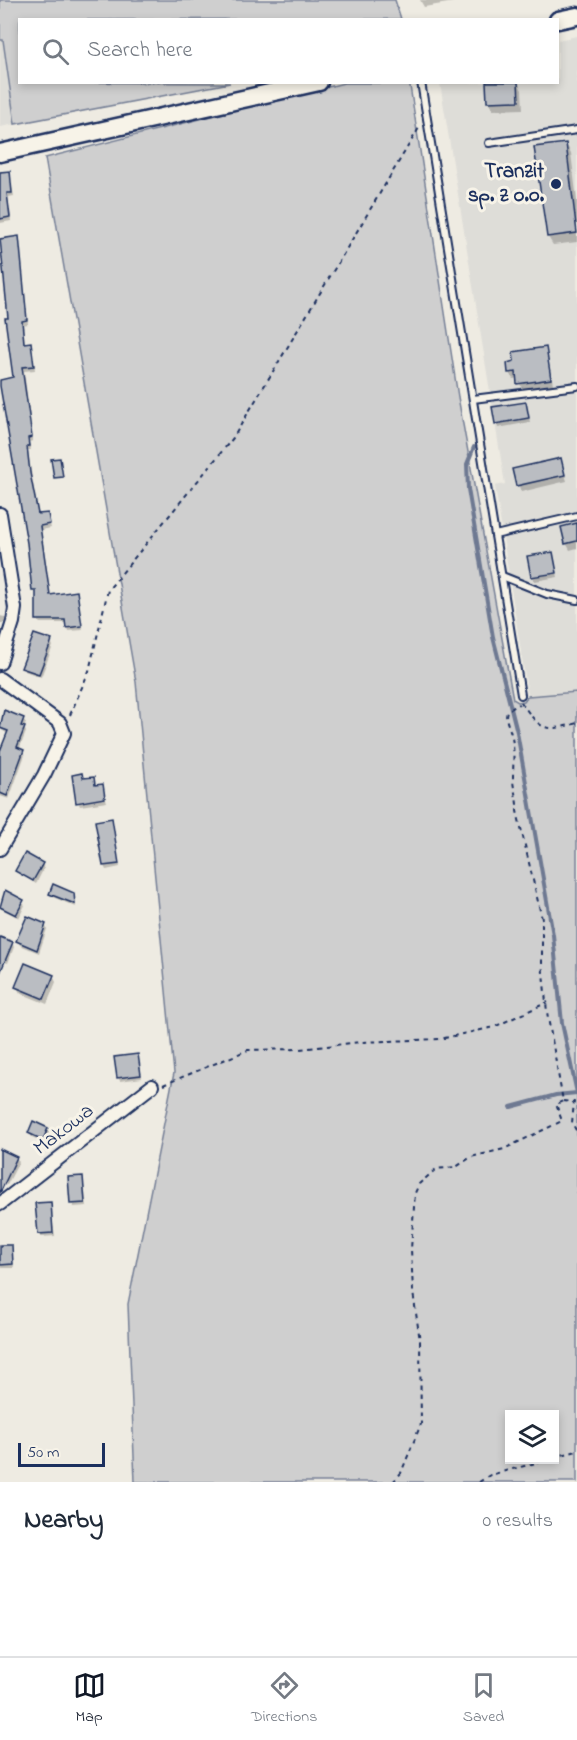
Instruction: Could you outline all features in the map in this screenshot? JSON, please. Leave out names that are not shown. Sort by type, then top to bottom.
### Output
[{"type":"street","points":[[559,20],[577,16]]},
{"type":"street","points":[[0,142],[262,84]]},
{"type":"street","points":[[0,153],[310,84]]},
{"type":"street","points":[[0,514],[15,608],[0,663]]},
{"type":"street","points":[[0,679],[64,729],[51,763],[0,849]]},
{"type":"street","name":"Makowa","points":[[0,1204],[152,1086]]},
{"type":"lane","points":[[421,84],[521,698]]},
{"type":"lane","points":[[489,143],[577,130]]},
{"type":"lane","points":[[472,399],[577,386]]},
{"type":"lane","points":[[495,535],[577,516]]},
{"type":"lane","points":[[502,576],[547,594],[577,600]]},
{"type":"path","points":[[64,729],[89,671],[108,590],[233,438],[427,115]]},
{"type":"path","points":[[563,1101],[550,1031],[542,963],[542,919],[528,870],[525,838],[517,811],[518,799],[513,781],[512,736],[505,716],[507,711],[521,698],[531,719],[541,726],[553,728],[577,723]]},
{"type":"path","points":[[152,1086],[177,1080],[248,1050],[300,1049],[361,1042],[457,1036],[512,1020],[548,1002]]},
{"type":"path","points":[[393,1482],[412,1449],[422,1416],[420,1341],[413,1292],[411,1249],[415,1193],[419,1184],[436,1169],[456,1167],[471,1157],[504,1149],[562,1121],[556,1104],[563,1101],[576,1102],[572,1123],[577,1132]]},
{"type":"path","points":[[559,1456],[577,1451]]},
{"type":"path","points":[[479,1482],[490,1475],[532,1464]]},
{"type":"shaded area","points":[[0,0],[395,0],[401,18],[18,18],[18,84],[225,84],[15,124],[3,40],[0,40]]},
{"type":"shaded area","points":[[577,36],[577,692],[528,696],[495,486],[505,484],[440,84],[559,84],[559,40]]},
{"type":"shaded area","points":[[0,40],[3,42],[15,124],[0,127]]},
{"type":"shaded area","points":[[340,84],[409,84],[458,397],[513,699],[518,702],[524,701],[528,696],[577,692],[577,1482],[135,1482],[128,1304],[174,1073],[136,682],[45,158]]},
{"type":"building","points":[[486,84],[518,84],[519,101],[487,102]]},
{"type":"building","name":"Tranzit sp. z o.o.","points":[[566,143],[577,233],[547,237],[534,147]]},
{"type":"building","points":[[10,171],[12,193],[7,193],[10,217],[0,219],[0,172]]},
{"type":"building","points":[[19,236],[27,320],[22,321],[24,343],[31,342],[34,366],[22,367],[32,437],[28,438],[29,446],[27,446],[30,473],[38,514],[48,513],[50,524],[40,526],[50,595],[77,591],[82,626],[66,628],[65,620],[36,620],[36,591],[32,591],[27,543],[0,386],[0,380],[13,377],[5,318],[8,318],[0,239]]},
{"type":"building","points":[[546,347],[551,379],[517,384],[516,372],[508,373],[507,363],[514,361],[513,352]]},
{"type":"building","points":[[526,402],[529,418],[495,424],[492,407]]},
{"type":"building","points":[[60,458],[63,477],[54,478],[51,459]]},
{"type":"building","points":[[561,458],[565,475],[516,486],[512,469]]},
{"type":"building","points":[[577,523],[577,541],[565,544],[561,527]]},
{"type":"building","points":[[553,552],[557,573],[531,577],[527,556]]},
{"type":"building","points":[[34,634],[52,640],[39,674],[21,668]]},
{"type":"building","points":[[4,710],[24,718],[21,726],[25,727],[17,747],[24,750],[7,796],[0,793],[0,751],[8,731],[0,728]]},
{"type":"building","points":[[82,773],[83,778],[94,777],[95,785],[103,784],[105,798],[76,803],[72,775]]},
{"type":"building","points":[[112,818],[119,864],[103,866],[95,821]]},
{"type":"building","points":[[25,853],[43,863],[33,881],[15,871]]},
{"type":"building","points":[[53,884],[74,893],[75,904],[49,894]]},
{"type":"building","points":[[5,890],[24,900],[16,915],[0,907]]},
{"type":"building","points":[[27,916],[46,924],[37,950],[16,941]]},
{"type":"building","points":[[0,937],[13,942],[0,973]]},
{"type":"building","points":[[25,963],[54,975],[44,999],[15,987]]},
{"type":"building","points":[[138,1054],[141,1075],[117,1078],[114,1057]]},
{"type":"building","points":[[33,1121],[48,1128],[43,1140],[28,1133]]},
{"type":"building","points":[[0,1149],[17,1157],[0,1193]]},
{"type":"building","points":[[83,1176],[85,1203],[70,1204],[68,1177]]},
{"type":"building","points":[[51,1202],[53,1233],[38,1234],[35,1203]]},
{"type":"building","points":[[0,1245],[12,1245],[13,1264],[0,1265]]},
{"type":"waterway","points":[[474,447],[467,464],[468,489],[493,637],[517,732],[553,935],[562,1023],[577,1093],[556,1095],[511,1107]]},
{"type":"place","name":"Tranzit sp. z o.o.","points":[[556,184]]}]
